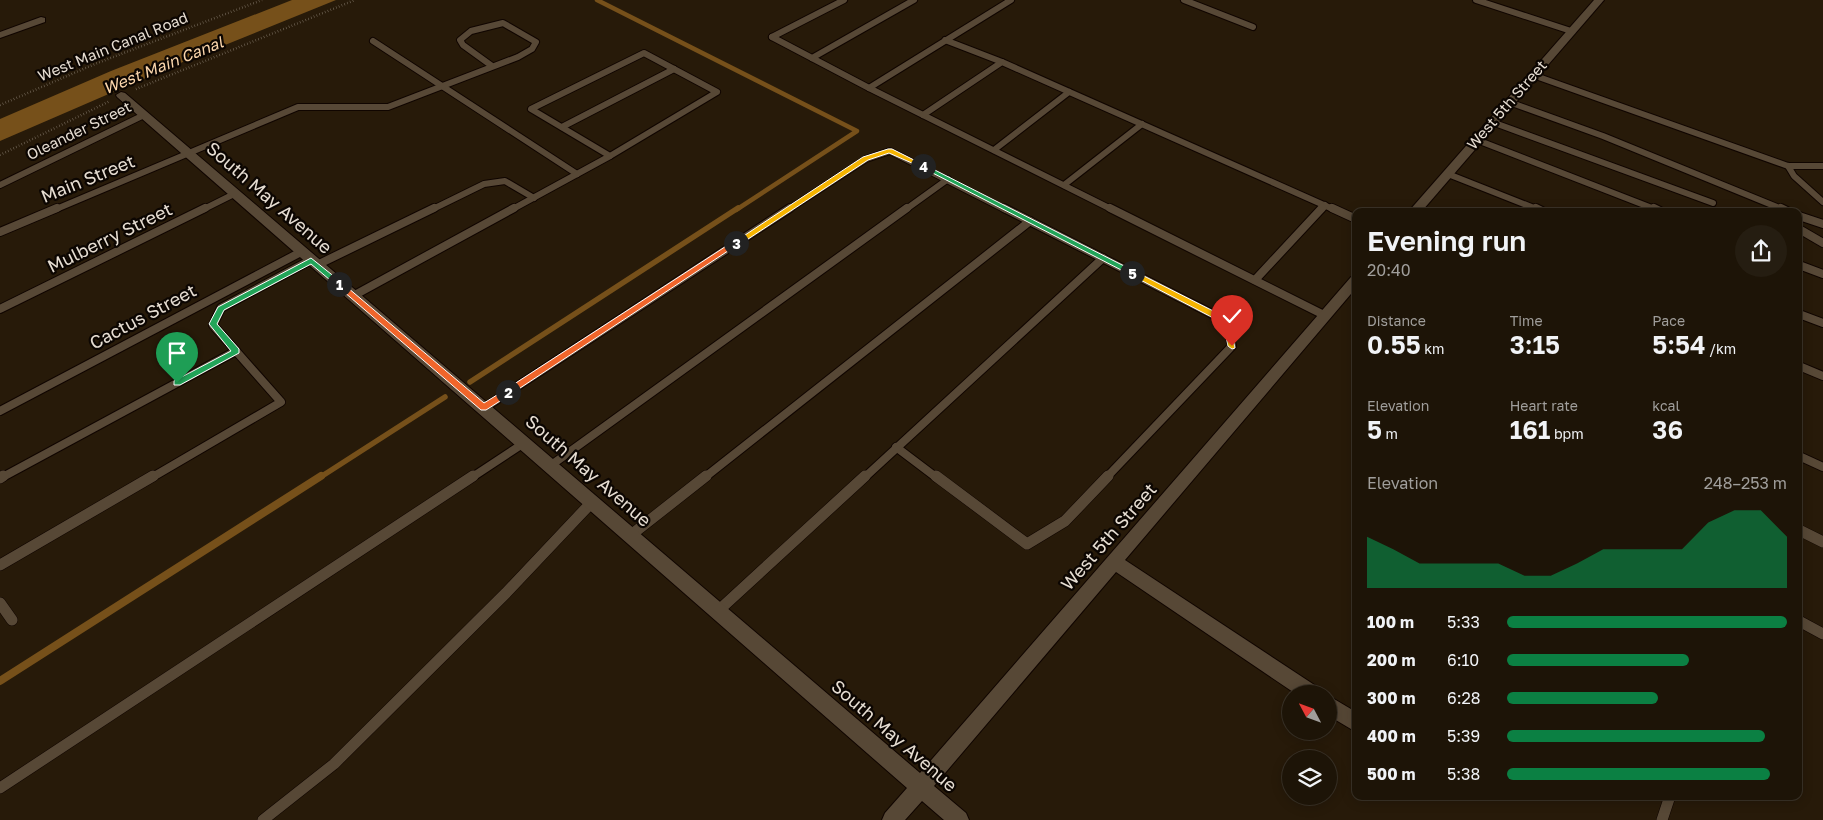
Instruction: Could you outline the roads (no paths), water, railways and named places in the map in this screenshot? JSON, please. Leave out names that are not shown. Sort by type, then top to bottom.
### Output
[{"type":"street","name":"West 5th Street","points":[[1420,208],[1492,122],[1599,0]]},
{"type":"street","points":[[0,35],[41,20]]},
{"type":"street","name":"South May Avenue","points":[[121,95],[188,155],[484,408],[959,820]]},
{"type":"street","name":"West 5th Street","points":[[892,820],[1326,316],[1352,289]]},
{"type":"street","points":[[1114,562],[1298,685]]},
{"type":"street","points":[[1338,711],[1352,720]]},
{"type":"lane","points":[[844,0],[772,38],[1326,316]]},
{"type":"lane","points":[[812,58],[914,0]]},
{"type":"lane","points":[[869,88],[1011,0]]},
{"type":"lane","points":[[1184,0],[1252,27]]},
{"type":"lane","points":[[1476,0],[1572,32]]},
{"type":"lane","points":[[188,155],[298,107],[388,108],[518,57],[532,49],[536,42],[503,22],[472,31],[460,40],[463,45],[492,66]]},
{"type":"lane","points":[[374,40],[577,174]]},
{"type":"lane","points":[[945,40],[1002,62],[1352,217]]},
{"type":"lane","points":[[353,296],[610,156],[717,92],[644,53],[532,109],[610,156]]},
{"type":"lane","points":[[923,115],[1002,62]]},
{"type":"lane","points":[[562,127],[674,69]]},
{"type":"lane","points":[[1534,75],[1788,166],[1823,166]]},
{"type":"lane","points":[[994,150],[1069,92]]},
{"type":"lane","points":[[1510,102],[1604,136],[1773,208]]},
{"type":"lane","name":"Oleander Street","points":[[0,185],[144,115]]},
{"type":"lane","points":[[1492,122],[1713,203]]},
{"type":"lane","points":[[1064,185],[1142,124]]},
{"type":"lane","points":[[1477,140],[1652,208]]},
{"type":"lane","points":[[484,408],[866,159],[890,151],[1226,321],[1232,346],[1065,521],[1027,544],[896,447]]},
{"type":"lane","name":"Main Street","points":[[0,232],[188,155]]},
{"type":"lane","points":[[1788,166],[1794,176],[1823,202]]},
{"type":"lane","points":[[1448,174],[1534,208]]},
{"type":"lane","points":[[550,466],[948,179]]},
{"type":"lane","name":"Cactus Street","points":[[0,410],[310,259],[484,184],[505,181],[534,198]]},
{"type":"lane","name":"Mulberry Street","points":[[0,309],[234,194]]},
{"type":"lane","points":[[1255,280],[1325,205]]},
{"type":"lane","points":[[1802,217],[1823,224]]},
{"type":"lane","points":[[630,535],[1030,221]]},
{"type":"lane","points":[[1802,231],[1823,243]]},
{"type":"lane","points":[[718,611],[1103,258]]},
{"type":"lane","points":[[0,565],[281,402],[213,324],[221,308],[310,259]]},
{"type":"lane","points":[[1802,266],[1823,274]]},
{"type":"lane","points":[[1802,315],[1823,323]]},
{"type":"lane","points":[[0,478],[236,351]]},
{"type":"lane","points":[[1802,367],[1823,376]]},
{"type":"lane","points":[[0,788],[524,443]]},
{"type":"lane","points":[[1802,457],[1823,467]]},
{"type":"lane","points":[[263,820],[334,764],[506,593],[592,502]]},
{"type":"lane","points":[[1802,532],[1823,542]]},
{"type":"lane","points":[[0,603],[12,620]]},
{"type":"lane","points":[[1802,623],[1823,634]]},
{"type":"lane","points":[[1662,820],[1669,800]]},
{"type":"water","name":"West Main Canal","points":[[292,0],[336,0],[178,64],[0,141],[0,119],[111,71]]},
{"type":"waterway","points":[[597,0],[857,131],[736,210]]},
{"type":"waterway","points":[[470,382],[738,208]]},
{"type":"waterway","points":[[319,478],[445,397]]},
{"type":"waterway","points":[[0,681],[321,476]]}]
